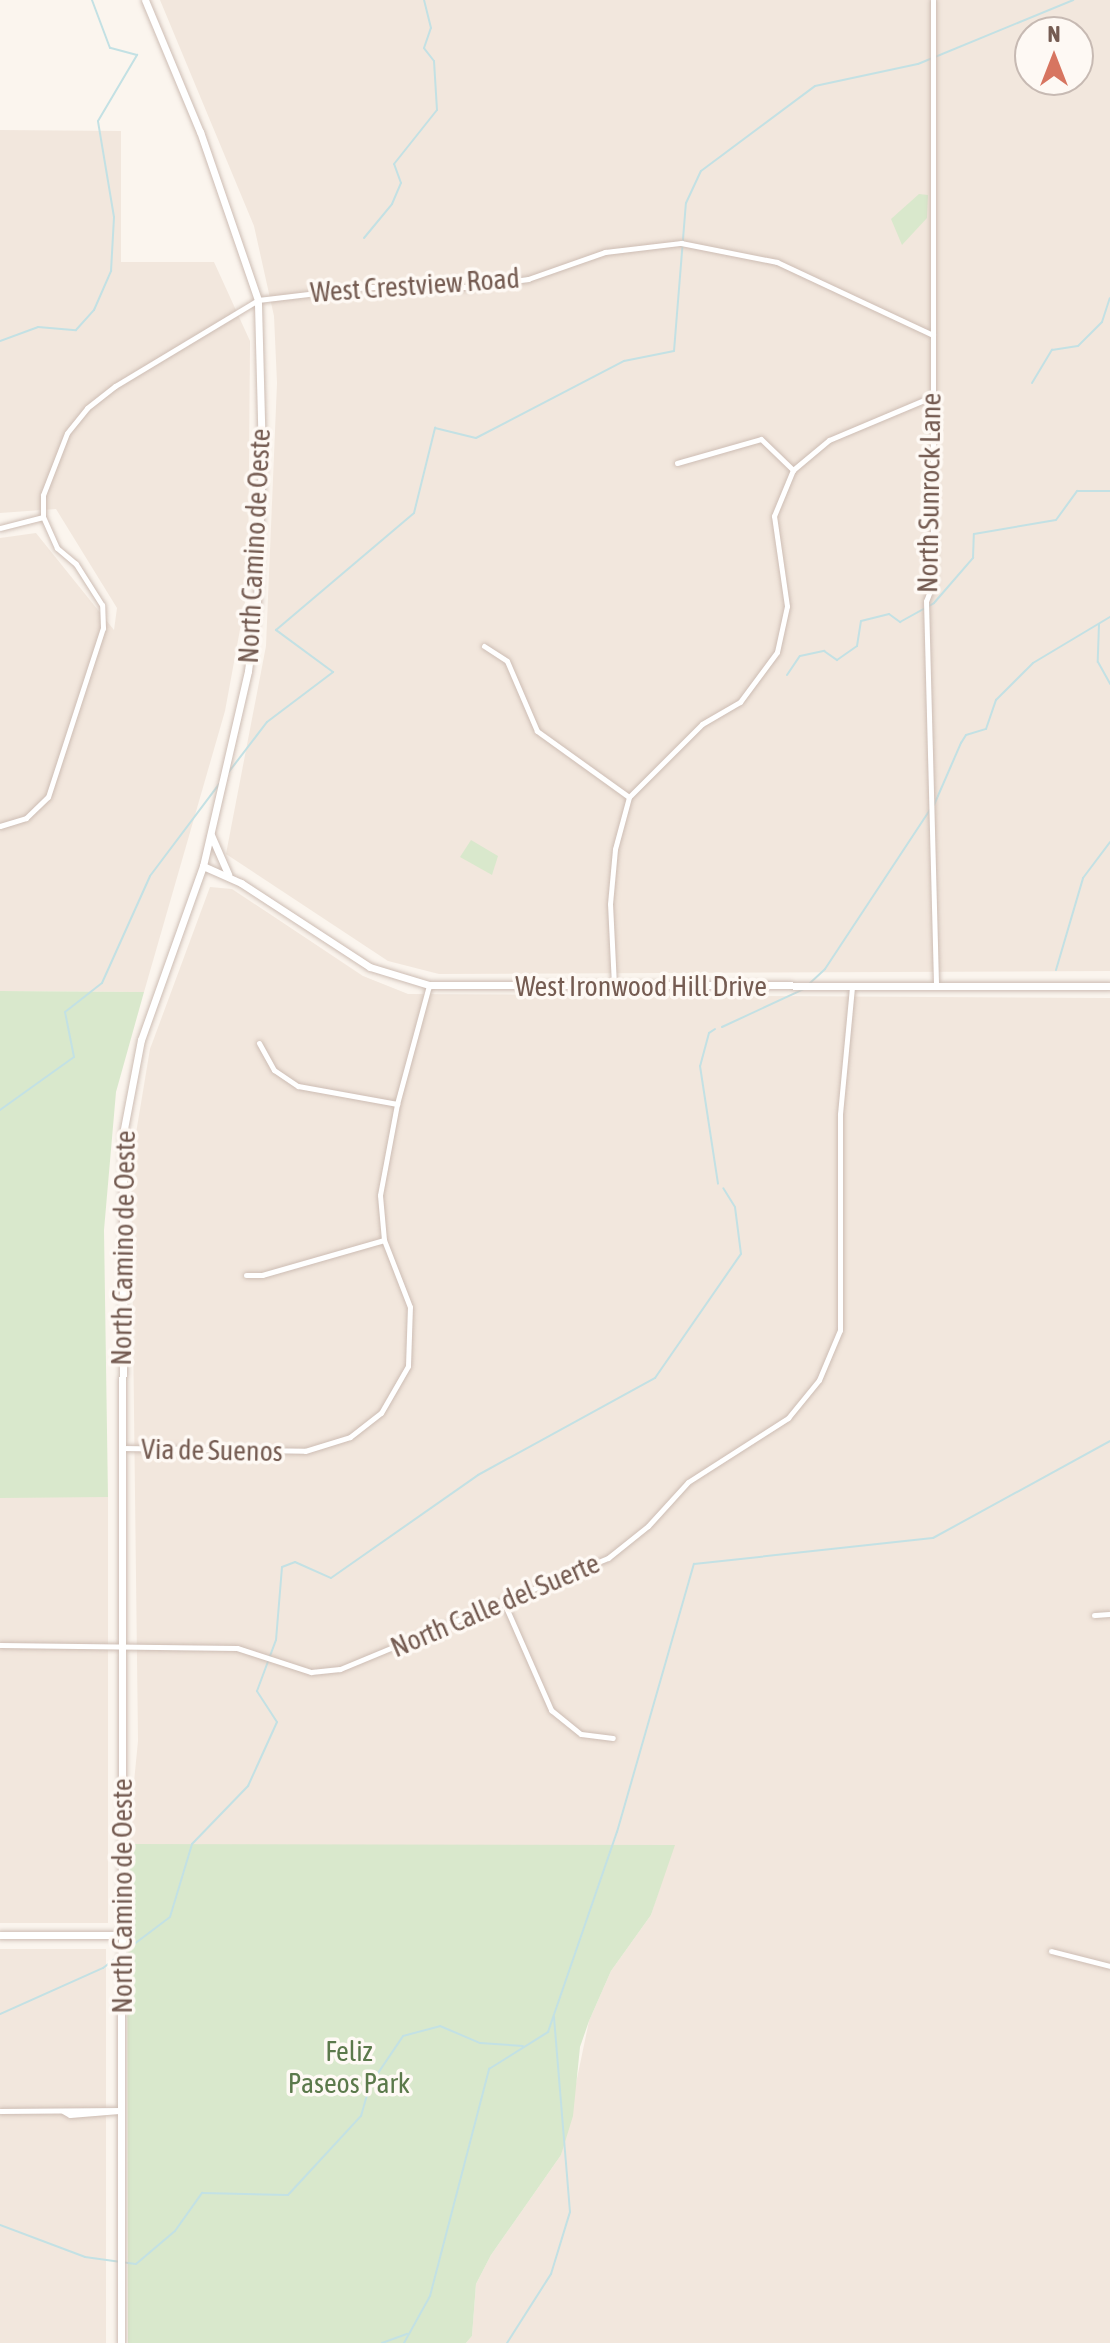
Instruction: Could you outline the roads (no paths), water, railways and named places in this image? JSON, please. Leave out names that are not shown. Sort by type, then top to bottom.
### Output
[{"type":"street","name":"North Camino de Oeste","points":[[121,2343],[123,1935],[118,1647],[123,1134],[141,1040],[203,866],[254,633],[262,457],[258,300],[200,132],[145,0]]},
{"type":"street","name":"North Sunrock Lane","points":[[933,0],[933,335],[930,398],[933,583],[926,601],[936,986]]},
{"type":"street","name":"West Crestview Road","points":[[258,300],[367,287],[468,287],[528,279],[605,252],[681,243],[777,262],[933,335]]},
{"type":"street","points":[[0,826],[26,818],[48,797],[103,628],[102,605],[76,564],[57,548],[43,517],[51,471],[67,433],[87,408],[258,300]]},
{"type":"street","points":[[614,986],[610,904],[615,849],[629,797],[702,724],[740,702],[777,652],[787,606],[774,516],[793,470],[829,440],[930,398]]},
{"type":"street","points":[[677,463],[761,439],[793,470]]},
{"type":"street","points":[[0,528],[43,517]]},
{"type":"street","points":[[484,646],[507,661],[537,731],[629,797]]},
{"type":"street","points":[[210,832],[221,867],[233,879]]},
{"type":"street","name":"West Ironwood Hill Drive","points":[[203,866],[233,879],[370,967],[429,985],[1110,986]]},
{"type":"street","name":"Via de Suenos","points":[[120,1448],[305,1451],[350,1437],[381,1413],[408,1366],[410,1307],[384,1240],[380,1195],[397,1104],[429,985]]},
{"type":"street","name":"North Calle del Suerte","points":[[0,1645],[237,1648],[311,1672],[340,1669],[505,1605],[608,1558],[648,1526],[688,1482],[788,1418],[819,1380],[840,1330],[840,1114],[852,986]]},
{"type":"street","points":[[259,1043],[274,1070],[298,1086],[397,1104]]},
{"type":"street","points":[[246,1275],[262,1275],[384,1240]]},
{"type":"street","points":[[505,1605],[551,1710],[581,1734],[613,1738]]},
{"type":"street","points":[[1094,1615],[1110,1614]]},
{"type":"street","points":[[0,1935],[123,1935]]},
{"type":"street","points":[[1051,1951],[1110,1966]]},
{"type":"street","points":[[0,2111],[122,2110]]},
{"type":"waterway","points":[[0,341],[38,327],[76,330],[94,310],[111,271],[114,217],[98,121],[137,55],[110,48],[92,0]]},
{"type":"waterway","points":[[364,238],[392,204],[401,183],[394,164],[437,110],[434,61],[424,48],[431,28],[424,0]]},
{"type":"waterway","points":[[228,773],[267,722],[333,672],[276,630],[414,513],[435,428],[476,438],[624,361],[674,351],[686,203],[701,171],[815,86],[918,64],[1073,0]]},
{"type":"waterway","points":[[1032,383],[1052,350],[1078,346],[1102,322],[1110,298]]},
{"type":"waterway","points":[[787,675],[800,656],[824,651],[837,660],[857,646],[861,621],[889,614],[900,622],[934,603],[973,558],[974,534],[1056,520],[1077,491],[1110,491]]},
{"type":"waterway","points":[[934,805],[961,743],[966,735],[986,729],[996,700],[1033,663],[1110,617]]},
{"type":"waterway","points":[[1099,624],[1098,662],[1110,684]]},
{"type":"waterway","points":[[0,1110],[74,1057],[65,1012],[102,983],[150,876],[219,784]]},
{"type":"waterway","points":[[809,984],[825,969],[930,810]]},
{"type":"waterway","points":[[1056,970],[1083,878],[1110,842]]},
{"type":"waterway","points":[[722,1027],[804,989]]},
{"type":"waterway","points":[[715,1029],[709,1033],[700,1066],[718,1184]]},
{"type":"waterway","points":[[125,1951],[170,1917],[192,1844],[248,1786],[277,1722],[257,1691],[276,1640],[282,1567],[295,1562],[331,1578],[478,1475],[655,1378],[741,1254],[735,1207],[723,1188]]},
{"type":"waterway","points":[[404,2343],[430,2296],[489,2069],[548,2032],[617,1832],[694,1564],[933,1538],[1110,1441]]},
{"type":"waterway","points":[[0,2014],[103,1968],[120,1955]]},
{"type":"waterway","points":[[507,2343],[551,2274],[570,2212],[554,2017]]},
{"type":"waterway","points":[[0,2225],[85,2257],[136,2264],[175,2231],[202,2193],[288,2195],[361,2116],[370,2085],[403,2036],[440,2026],[480,2043],[523,2046]]},
{"type":"waterway","points":[[382,2343],[407,2334]]},
{"type":"park label","name":"Feliz Paseos Park","points":[[349,2067]]}]
